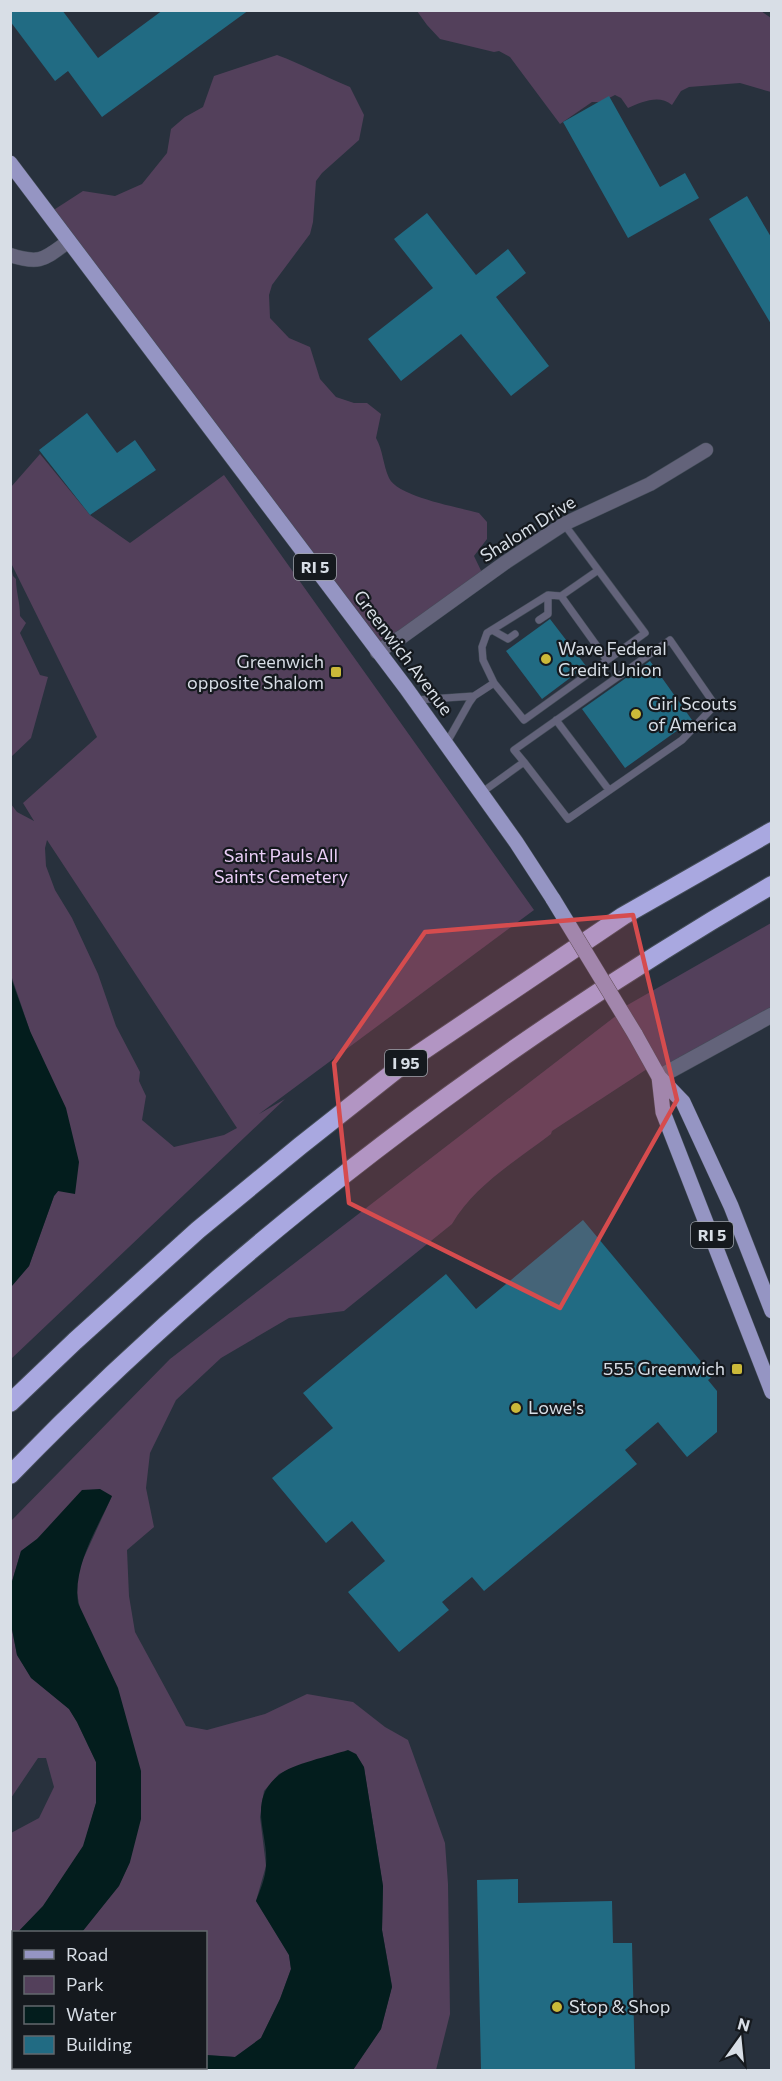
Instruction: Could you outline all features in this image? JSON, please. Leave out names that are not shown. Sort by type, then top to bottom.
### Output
[{"type":"highway","name":"I 95","points":[[10,1403],[198,1230],[405,1063],[623,916],[771,831]]},
{"type":"highway","points":[[10,1475],[158,1334],[251,1252],[404,1129],[587,999],[771,885]]},
{"type":"highway","points":[[10,1488],[67,1419]]},
{"type":"main road","name":"RI 5","points":[[10,163],[69,241]]},
{"type":"main road","name":"Greenwich Avenue","points":[[69,241],[414,700],[554,899],[659,1077],[683,1102],[731,1206],[771,1311]]},
{"type":"main road","name":"Greenwich Avenue","points":[[659,1077],[663,1112],[771,1392]]},
{"type":"street","points":[[10,255],[34,261],[48,256],[69,241]]},
{"type":"street","name":"Shalom Drive","points":[[377,652],[564,524],[650,484],[706,450]]},
{"type":"street","points":[[659,1077],[771,1015]]},
{"type":"lane","points":[[564,524],[645,633],[524,720],[494,683],[483,660],[482,647],[487,633],[548,595],[561,596],[597,571]]},
{"type":"lane","points":[[539,620],[548,614],[548,595]]},
{"type":"lane","points":[[561,596],[607,660]]},
{"type":"lane","points":[[492,630],[508,639],[515,634]]},
{"type":"lane","points":[[670,640],[715,705],[682,740],[568,819],[514,750],[556,720],[670,640]]},
{"type":"lane","points":[[446,744],[474,696],[494,683]]},
{"type":"lane","points":[[414,700],[474,696]]},
{"type":"lane","points":[[556,720],[609,790]]},
{"type":"lane","points":[[481,793],[524,762]]},
{"type":"highlighted area","points":[[633,915],[677,1100],[560,1308],[349,1203],[334,1063],[425,932]]},
{"type":"green space","points":[[417,11],[761,11],[771,18],[771,92],[740,83],[689,87],[681,91],[672,105],[656,100],[628,108],[621,98],[615,95],[601,102],[592,102],[560,124],[510,57],[499,51],[494,52],[440,39]]},
{"type":"green space","points":[[277,55],[350,87],[364,115],[359,140],[316,181],[310,234],[272,285],[269,295],[270,318],[289,338],[310,347],[320,379],[336,397],[354,403],[367,403],[381,414],[376,438],[389,478],[395,485],[416,496],[479,513],[487,522],[487,539],[474,556],[487,583],[379,650],[49,213],[83,191],[115,196],[142,184],[167,153],[171,129],[185,117],[203,107],[214,76]]},
{"type":"green space","name":"Saint Pauls All Saints Cemetery","points":[[40,454],[90,515],[130,543],[224,475],[534,910],[259,1114],[285,1099],[11,1359],[11,1287],[29,1266],[54,1196],[58,1191],[30,1031],[11,975],[11,804],[17,812],[34,821],[23,803],[97,737],[11,563],[11,487]],"holes":[[[47,840],[237,1128],[224,1135],[174,1147],[142,1120],[146,1096],[139,1081],[140,1072],[116,1026],[98,974],[72,918],[55,890],[46,866]]]},
{"type":"green space","points":[[11,567],[16,579],[20,616],[26,623],[20,633],[40,675],[48,677],[31,738],[11,757]]},
{"type":"green space","points":[[771,923],[771,1015],[659,1077],[647,1069],[552,1131],[497,1174],[472,1197],[452,1224],[344,1311],[289,1318],[221,1358],[176,1400],[150,1453],[146,1488],[154,1527],[127,1550],[129,1596],[135,1632],[186,1726],[207,1730],[265,1714],[307,1694],[353,1702],[385,1727],[408,1740],[445,1843],[448,1884],[450,2014],[436,2070],[353,2070],[381,2029],[392,1986],[382,1930],[383,1886],[364,1768],[356,1754],[292,1768],[279,1774],[264,1791],[260,1817],[266,1866],[256,1901],[289,1955],[291,1969],[280,1999],[261,2038],[235,2057],[207,2055],[207,1931],[83,1931],[119,1885],[130,1862],[76,1588],[80,1566],[112,1496],[37,1539],[21,1551],[11,1585],[11,1521],[170,1359],[617,1015],[624,1007]]},
{"type":"green space","points":[[10,1619],[17,1655],[31,1677],[69,1709],[96,1762],[96,1803],[84,1846],[43,1906],[19,1931],[12,1931],[11,1940],[11,1833],[39,1818],[54,1787],[46,1758],[38,1758],[11,1798]]},
{"type":"green space","points":[[23,2069],[117,2069],[116,2070]]},
{"type":"water","points":[[10,975],[30,1031],[66,1108],[79,1162],[75,1194],[58,1191],[54,1196],[29,1266],[11,1287]]},
{"type":"water","points":[[100,1489],[112,1496],[93,1534],[83,1561],[77,1589],[78,1603],[118,1688],[141,1771],[141,1819],[130,1862],[119,1886],[83,1931],[19,1931],[43,1906],[83,1846],[96,1803],[96,1762],[69,1709],[31,1678],[17,1655],[10,1619],[11,1585],[21,1551],[37,1539],[82,1490]]},
{"type":"water","points":[[348,1750],[356,1754],[364,1767],[383,1886],[382,1930],[392,1987],[381,2029],[353,2070],[116,2070],[207,2069],[207,2055],[235,2057],[261,2038],[280,1999],[291,1969],[289,1955],[256,1901],[266,1870],[261,1807],[263,1796],[269,1785],[285,1771]]},
{"type":"water","points":[[12,1938],[11,2020],[10,1940]]},
{"type":"building","points":[[10,10],[62,10],[98,58],[163,10],[249,10],[102,117],[68,71],[55,81],[10,21]]},
{"type":"building","points":[[609,96],[660,187],[685,173],[699,198],[628,238],[563,122]]},
{"type":"building","points":[[747,196],[771,237],[771,324],[709,219]]},
{"type":"building","points":[[427,213],[476,275],[508,249],[526,273],[496,297],[549,366],[511,396],[461,334],[401,381],[368,339],[433,288],[394,239]]},
{"type":"building","points":[[87,413],[117,453],[135,440],[156,470],[90,515],[39,450]]},
{"type":"building","name":"Wave Federal Credit Union","points":[[550,619],[586,666],[542,699],[506,651]]},
{"type":"building","name":"Girl Scouts of America","points":[[650,661],[692,720],[625,768],[582,709]]},
{"type":"building","name":"Lowe's","points":[[583,1220],[713,1376],[708,1380],[717,1391],[717,1432],[687,1457],[658,1422],[625,1450],[637,1464],[484,1591],[472,1577],[442,1602],[449,1610],[399,1652],[348,1592],[385,1561],[352,1521],[326,1543],[272,1478],[333,1428],[303,1393],[446,1274],[476,1309]]},
{"type":"building","name":"Stop & Shop","points":[[518,1879],[518,1903],[612,1901],[613,1943],[632,1943],[635,2070],[481,2070],[477,1880]]},
{"type":"place","name":"Wave Federal Credit Union","points":[[546,659]]},
{"type":"place","name":"Greenwich opposite Shalom","points":[[336,672]]},
{"type":"place","name":"Girl Scouts of America","points":[[636,714]]},
{"type":"place","name":"555 Greenwich","points":[[737,1369]]},
{"type":"place","name":"Lowe's","points":[[516,1408]]},
{"type":"place","name":"Stop & Shop","points":[[557,2007]]}]
